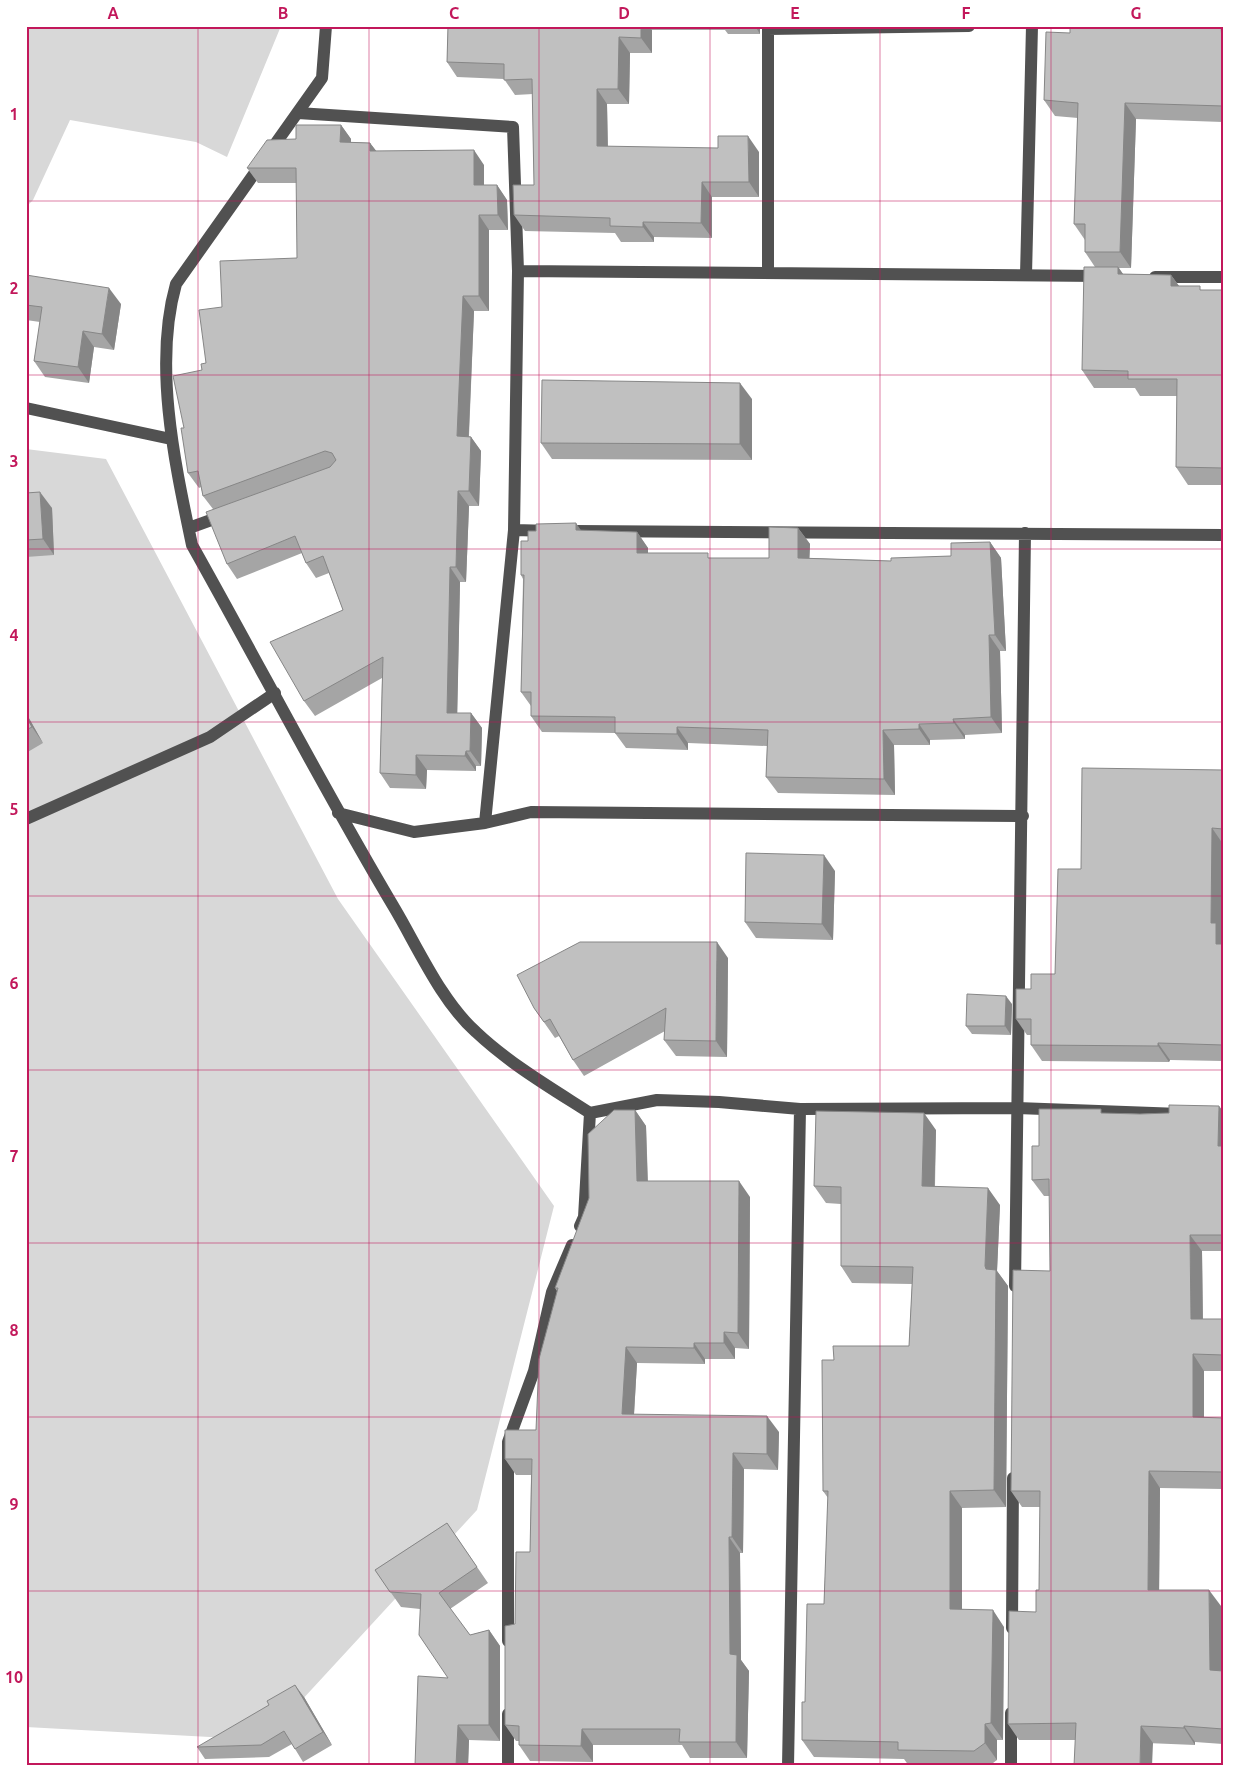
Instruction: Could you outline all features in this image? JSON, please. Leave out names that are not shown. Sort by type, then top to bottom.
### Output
[{"type":"street","points":[[326,26],[322,78],[176,284],[166,336],[172,439],[192,545],[275,693],[338,813],[450,1001],[475,1031],[533,1077],[590,1113],[657,1100],[720,1102],[800,1109],[1017,1108],[1193,1114]]},
{"type":"street","points":[[768,273],[768,28],[969,26]]},
{"type":"street","points":[[1026,276],[1032,26]]},
{"type":"street","points":[[298,113],[513,127],[518,271],[514,530],[485,823]]},
{"type":"street","points":[[518,271],[1114,276]]},
{"type":"street","points":[[1144,276],[1223,277]]},
{"type":"street","points":[[26,408],[172,439]]},
{"type":"street","points":[[189,528],[235,512]]},
{"type":"street","points":[[514,530],[1223,535]]},
{"type":"street","points":[[1015,1297],[1025,533]]},
{"type":"street","points":[[26,819],[210,737],[275,693]]},
{"type":"street","points":[[338,813],[414,832],[485,823],[531,812],[1022,816]]},
{"type":"street","points":[[788,1766],[800,1109]]},
{"type":"street","points":[[508,1658],[508,1442],[534,1371],[552,1292],[584,1217],[590,1113]]},
{"type":"street","points":[[1012,1636],[1014,1467]]},
{"type":"street","points":[[1011,1696],[1011,1766]]},
{"type":"street","points":[[508,1697],[508,1766]]},
{"type":"shaded area","points":[[26,26],[281,26],[227,157],[196,142],[70,120],[33,200],[26,207]]},
{"type":"shaded area","points":[[26,449],[106,459],[338,899],[554,1206],[477,1510],[265,1740],[26,1727]]},
{"type":"building","points":[[448,26],[641,26],[641,38],[619,37],[618,89],[597,89],[597,146],[718,148],[718,136],[748,136],[749,182],[702,182],[701,223],[643,222],[643,227],[610,226],[610,218],[514,215],[513,185],[534,185],[532,79],[504,80],[504,64],[447,62]]},
{"type":"building","points":[[1070,26],[1221,26],[1223,41],[1223,106],[1125,103],[1120,252],[1085,252],[1085,224],[1074,224],[1078,103],[1044,100],[1046,32],[1070,33]]},
{"type":"building","points":[[296,125],[341,125],[340,142],[370,143],[370,151],[474,150],[474,185],[497,185],[498,215],[479,215],[479,296],[463,296],[457,436],[471,437],[469,491],[458,491],[456,567],[450,567],[447,713],[471,713],[470,751],[466,751],[465,756],[416,755],[416,775],[380,773],[383,657],[304,701],[270,642],[343,610],[323,556],[306,563],[295,536],[227,564],[206,512],[330,467],[336,460],[332,453],[325,451],[203,496],[198,471],[188,473],[181,428],[184,428],[173,376],[202,370],[201,364],[206,363],[199,310],[222,307],[220,261],[297,258],[296,168],[247,168],[267,140],[296,139]]},
{"type":"building","points":[[1084,267],[1118,267],[1118,274],[1171,275],[1171,286],[1200,286],[1200,290],[1223,290],[1223,468],[1176,467],[1177,379],[1128,379],[1128,371],[1082,370]]},
{"type":"building","points":[[26,275],[109,288],[102,334],[83,331],[78,367],[34,361],[42,307],[26,305]]},
{"type":"building","points":[[542,380],[740,383],[740,444],[541,443]]},
{"type":"building","points":[[40,492],[43,539],[26,540],[26,493]]},
{"type":"building","points":[[576,523],[576,530],[637,532],[637,553],[708,553],[708,558],[769,558],[769,527],[798,528],[798,558],[891,561],[891,558],[951,556],[951,543],[990,542],[995,635],[989,635],[991,717],[953,719],[954,723],[919,724],[919,729],[883,730],[884,779],[766,777],[768,730],[677,727],[677,734],[615,733],[615,717],[531,716],[531,692],[521,692],[524,575],[521,575],[521,541],[528,541],[528,531],[536,531],[536,524]]},
{"type":"building","points":[[26,717],[32,727],[26,730]]},
{"type":"building","points":[[1082,768],[1223,770],[1223,829],[1212,828],[1211,923],[1216,923],[1216,944],[1223,944],[1223,1045],[1158,1043],[1158,1046],[1031,1045],[1031,1019],[1016,1019],[1016,989],[1031,989],[1031,974],[1055,974],[1058,869],[1081,869]]},
{"type":"building","points":[[746,853],[824,855],[822,924],[745,922]]},
{"type":"building","points":[[580,942],[717,942],[716,1041],[664,1040],[666,1008],[573,1060],[550,1019],[544,1022],[534,1008],[517,975]]},
{"type":"building","points":[[967,994],[1006,996],[1005,1026],[966,1026]]},
{"type":"building","points":[[1169,1105],[1219,1106],[1218,1146],[1223,1146],[1223,1235],[1190,1235],[1191,1319],[1223,1319],[1223,1355],[1193,1354],[1193,1417],[1223,1418],[1223,1472],[1149,1471],[1148,1590],[1209,1590],[1210,1670],[1223,1671],[1223,1729],[1184,1726],[1184,1728],[1141,1726],[1140,1766],[1074,1766],[1076,1723],[1008,1724],[1009,1611],[1036,1612],[1036,1590],[1039,1590],[1040,1491],[1011,1491],[1013,1270],[1050,1271],[1049,1179],[1032,1180],[1032,1146],[1039,1146],[1039,1109],[1101,1109],[1101,1113],[1140,1114],[1169,1113]]},
{"type":"building","points":[[614,1110],[635,1110],[637,1181],[739,1181],[738,1333],[724,1332],[724,1343],[694,1343],[694,1348],[626,1347],[622,1414],[767,1416],[767,1454],[733,1453],[732,1537],[729,1537],[730,1654],[737,1655],[736,1742],[679,1742],[680,1729],[582,1729],[581,1746],[519,1745],[519,1726],[505,1725],[505,1626],[515,1624],[516,1552],[530,1552],[532,1459],[505,1459],[505,1430],[536,1430],[539,1359],[558,1288],[555,1288],[589,1198],[588,1134]]},
{"type":"building","points":[[816,1111],[924,1113],[922,1186],[988,1188],[985,1266],[986,1269],[996,1270],[994,1490],[950,1491],[950,1609],[993,1610],[991,1723],[985,1724],[985,1743],[974,1751],[898,1750],[898,1742],[802,1740],[802,1702],[805,1702],[807,1604],[824,1604],[828,1491],[823,1491],[822,1360],[834,1360],[833,1346],[909,1346],[913,1267],[841,1266],[841,1187],[814,1186]]},
{"type":"building","points":[[447,1523],[477,1567],[439,1593],[470,1635],[489,1630],[489,1725],[458,1725],[456,1766],[415,1766],[418,1676],[448,1678],[419,1635],[421,1594],[390,1592],[375,1570]]},
{"type":"building","points":[[295,1685],[323,1732],[295,1749],[284,1731],[261,1745],[197,1747],[269,1705],[267,1701]]}]
